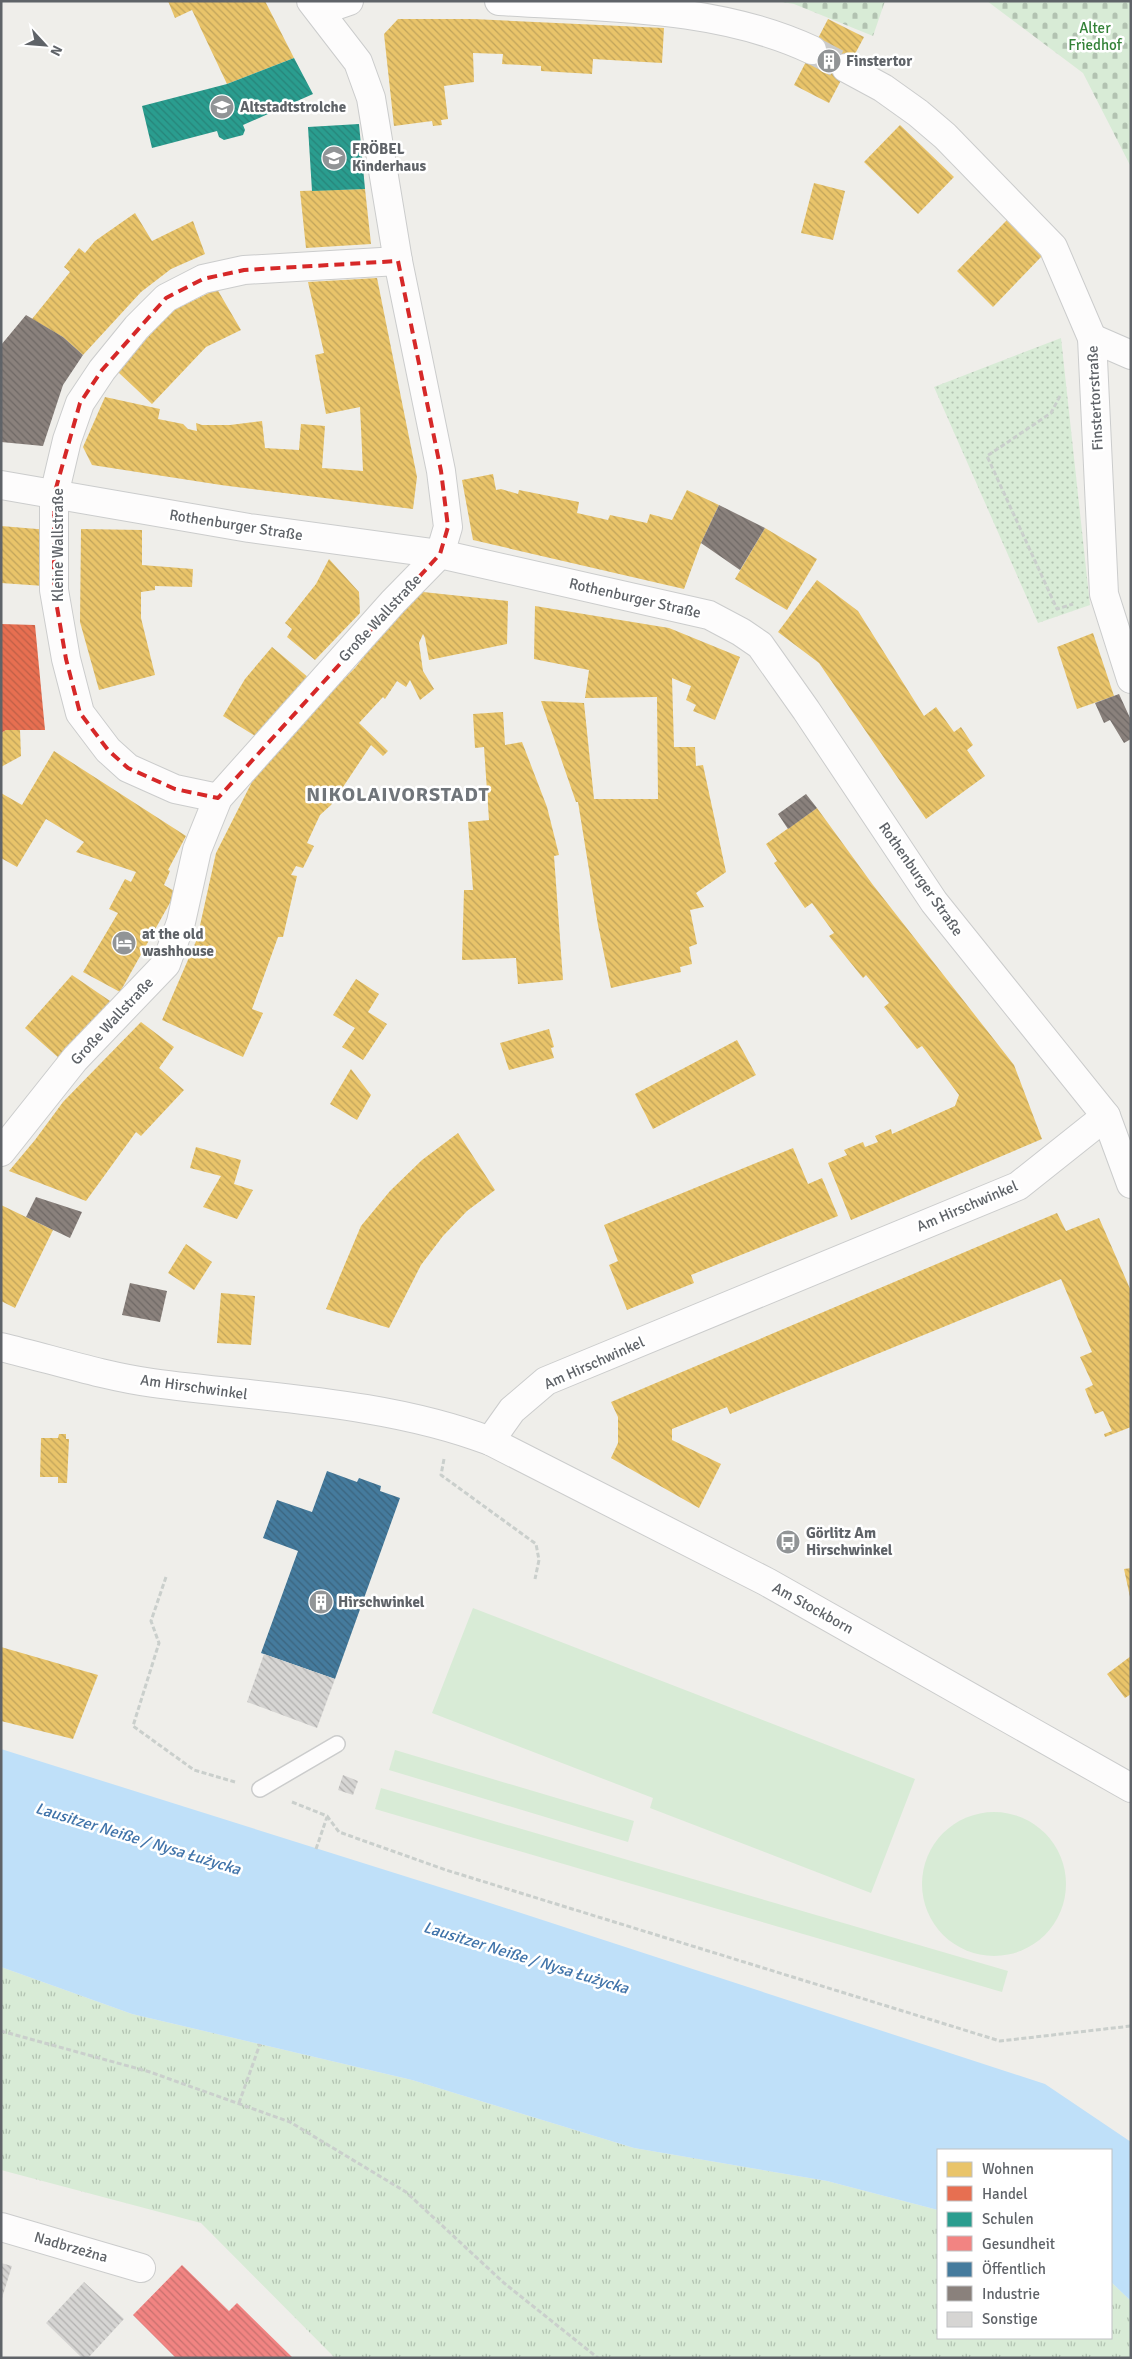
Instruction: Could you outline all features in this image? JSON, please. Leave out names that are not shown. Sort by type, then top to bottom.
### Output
[{"type":"street","points":[[316,6],[349,1]]},
{"type":"street","points":[[500,1],[685,14],[759,29],[785,37],[812,50]]},
{"type":"street","name":"Große Wallstraße","points":[[1,1152],[75,1059],[166,964],[181,922],[196,850],[218,798],[393,602],[440,554],[448,527],[441,471],[398,261],[371,98],[358,62],[316,6]]},
{"type":"street","name":"Finstertorstraße","points":[[846,68],[882,88],[918,113],[946,136],[1053,247],[1092,338],[1104,594],[1131,679]]},
{"type":"street","name":"Kleine Wallstraße","points":[[218,798],[175,789],[128,768],[108,750],[80,712],[66,659],[54,590],[54,495],[67,440],[80,403],[102,370],[137,327],[166,298],[203,279],[244,270],[398,261]]},
{"type":"street","points":[[1092,338],[1131,355]]},
{"type":"street","name":"Rothenburger Straße","points":[[1,485],[249,528],[440,554],[709,614],[741,632],[760,646],[806,710],[934,902],[1106,1116],[1131,1184]]},
{"type":"street","name":"Am Hirschwinkel","points":[[1,1347],[150,1382],[381,1412],[452,1426],[490,1441],[512,1410],[546,1381],[1018,1186],[1106,1116]]},
{"type":"street","name":"Am Stockborn","points":[[490,1441],[766,1582],[1131,1788]]},
{"type":"street","name":"Nadbrzeżna","points":[[1,2227],[141,2268]]},
{"type":"lane","points":[[260,1790],[337,1744]]},
{"type":"path","points":[[1051,413],[987,456],[1057,609],[1104,594]]},
{"type":"path","points":[[452,1426],[441,1475],[536,1544],[539,1560],[535,1579]]},
{"type":"path","points":[[166,1577],[151,1621],[159,1643],[133,1726],[194,1770],[260,1790]]},
{"type":"path","points":[[316,1849],[327,1816],[339,1832],[446,1870],[1000,2040],[1131,2026]]},
{"type":"path","points":[[1,2031],[150,2072],[290,2122],[406,2192],[504,2283],[598,2358]]},
{"type":"path","points":[[239,2103],[260,2044]]},
{"type":"highlighted area","points":[[398,261],[441,471],[448,527],[440,554],[218,798],[175,789],[128,768],[108,750],[80,713],[66,659],[54,590],[54,495],[80,403],[102,370],[166,298],[203,279],[244,270]]},
{"type":"green space","points":[[776,1],[885,1],[873,36],[794,4]]},
{"type":"green space","name":"Alter Friedhof","points":[[987,1],[1131,1],[1131,167],[1083,73]]},
{"type":"green space","points":[[1061,338],[1090,605],[1038,623],[934,387]]},
{"type":"green space","points":[[473,1608],[915,1779],[871,1893],[650,1808],[653,1798],[432,1713]]},
{"type":"green space","points":[[395,1750],[634,1821],[628,1842],[389,1770]]},
{"type":"green space","points":[[381,1788],[1008,1971],[1002,1992],[375,1809]]},
{"type":"green space","points":[[994,1812],[1022,1817],[1045,1833],[1061,1856],[1066,1884],[1061,1912],[1045,1935],[1022,1951],[994,1956],[966,1951],[943,1935],[927,1912],[922,1884],[927,1856],[943,1833],[966,1817]]},
{"type":"green space","points":[[1,1967],[132,2014],[412,2080],[634,2148],[827,2181],[937,2210],[937,2339],[1112,2339],[1112,2283],[1131,2301],[1131,2358],[335,2358],[201,2223],[1,2170]]},
{"type":"water","name":"Lausitzer Neiße / Nysa Łużycka","points":[[1,1749],[487,1902],[1045,2084],[1131,2142],[1131,2301],[1112,2283],[1112,2149],[937,2149],[937,2210],[827,2181],[634,2148],[412,2080],[132,2014],[1,1967]]},
{"type":"building: Wohnen","points":[[168,1],[265,1],[294,58],[227,84],[192,10],[175,18]]},
{"type":"building: Wohnen","points":[[398,19],[473,19],[664,28],[662,63],[593,59],[592,74],[541,71],[541,66],[502,64],[503,54],[473,53],[474,82],[444,86],[448,119],[441,120],[442,125],[433,126],[432,121],[394,126],[384,34]]},
{"type":"building: Wohnen","name":"Finstertor","points":[[828,19],[864,37],[829,103],[794,85]]},
{"type":"building: Wohnen","points":[[900,125],[954,177],[918,214],[864,162]]},
{"type":"building: Wohnen","points":[[814,183],[845,191],[833,240],[801,233]]},
{"type":"building: Wohnen","points":[[365,189],[371,244],[306,248],[300,191]]},
{"type":"building: Wohnen","points":[[135,213],[152,241],[193,221],[205,254],[171,269],[141,292],[83,355],[63,337],[32,319],[70,272],[64,267],[79,248],[85,253],[95,241]]},
{"type":"building: Wohnen","points":[[1007,220],[1043,255],[993,307],[957,271]]},
{"type":"building: Wohnen","points":[[377,278],[417,477],[413,509],[221,485],[92,465],[83,447],[105,397],[160,409],[158,419],[183,424],[188,429],[197,431],[196,423],[202,425],[230,425],[262,421],[265,448],[299,450],[301,424],[325,426],[322,468],[363,471],[360,407],[326,414],[315,355],[324,353],[308,282]]},
{"type":"building: Wohnen","points":[[217,289],[241,330],[206,347],[152,404],[117,371],[172,311]]},
{"type":"building: Wohnen","points":[[493,474],[496,490],[501,489],[518,494],[519,490],[579,502],[577,513],[608,520],[610,515],[647,523],[650,514],[672,520],[687,490],[719,505],[701,543],[684,589],[473,540],[462,480]]},
{"type":"building: Wohnen","points":[[1,526],[49,530],[44,586],[1,583]]},
{"type":"building: Wohnen","points":[[765,528],[817,559],[787,610],[735,579]]},
{"type":"building: Wohnen","points":[[81,529],[142,530],[142,565],[193,569],[192,587],[155,586],[155,590],[141,592],[141,618],[155,675],[99,690],[80,622]]},
{"type":"building: Wohnen","points":[[329,559],[359,592],[360,613],[315,660],[287,637],[292,629],[285,623],[316,584]]},
{"type":"building: Wohnen","points":[[817,580],[858,611],[924,716],[936,707],[954,732],[961,727],[973,745],[967,750],[985,776],[926,819],[819,663],[778,632]]},
{"type":"building: Wohnen","points":[[423,592],[508,601],[507,644],[429,660],[423,634],[419,643],[423,671],[434,689],[420,700],[410,680],[406,687],[397,681],[385,699],[383,697],[359,723],[388,751],[383,756],[371,745],[331,805],[320,815],[307,843],[314,846],[303,868],[296,866],[291,875],[297,876],[283,937],[278,937],[252,1009],[263,1013],[243,1057],[162,1020],[197,939],[216,853],[260,766],[274,748],[355,668],[400,610]]},
{"type":"building: Wohnen","points":[[535,606],[669,628],[740,657],[715,720],[693,711],[696,705],[686,700],[691,686],[672,678],[674,747],[695,747],[696,766],[703,765],[726,872],[696,893],[704,907],[690,910],[697,944],[689,947],[692,964],[680,967],[681,972],[611,988],[598,925],[578,802],[576,802],[541,701],[584,703],[594,799],[658,799],[657,697],[585,698],[589,670],[534,659]]},
{"type":"building: Wohnen","points":[[1093,633],[1114,696],[1077,709],[1057,647]]},
{"type":"building: Wohnen","points":[[272,647],[309,678],[257,737],[223,716],[245,679]]},
{"type":"building: Wohnen","points":[[503,712],[505,745],[522,742],[547,807],[559,855],[554,856],[563,980],[518,984],[516,958],[462,960],[464,890],[473,890],[468,822],[489,820],[484,747],[475,748],[473,714]]},
{"type":"building: Wohnen","points":[[6,730],[20,730],[21,756],[1,767],[1,733]]},
{"type":"building: Wohnen","points":[[54,751],[186,836],[168,870],[170,871],[164,885],[176,892],[120,992],[83,972],[118,913],[109,909],[125,879],[131,882],[136,872],[76,852],[84,842],[46,819],[17,867],[1,858],[1,793],[22,805]]},
{"type":"building: Wohnen","points":[[817,808],[873,885],[1014,1065],[1042,1139],[851,1220],[828,1163],[847,1155],[844,1150],[863,1142],[865,1147],[878,1142],[875,1136],[891,1129],[892,1134],[955,1106],[959,1095],[922,1046],[917,1049],[884,1007],[889,1003],[866,975],[863,978],[829,936],[834,933],[812,903],[805,908],[774,863],[777,861],[766,844]]},
{"type":"building: Wohnen","points":[[72,975],[113,1003],[60,1059],[25,1028]]},
{"type":"building: Wohnen","points":[[356,979],[379,994],[368,1012],[387,1024],[363,1060],[342,1047],[355,1028],[333,1015]]},
{"type":"building: Wohnen","points":[[141,1022],[174,1047],[159,1068],[184,1090],[141,1136],[136,1132],[86,1201],[9,1171],[63,1102]]},
{"type":"building: Wohnen","points":[[549,1029],[554,1047],[551,1048],[554,1058],[509,1070],[500,1043]]},
{"type":"building: Wohnen","points":[[737,1040],[756,1075],[653,1129],[635,1094]]},
{"type":"building: Wohnen","points":[[351,1069],[371,1095],[357,1120],[330,1104]]},
{"type":"building: Wohnen","points":[[458,1133],[495,1190],[467,1211],[443,1236],[421,1265],[389,1328],[326,1309],[361,1226],[390,1191],[422,1160]]},
{"type":"building: Wohnen","points":[[196,1147],[241,1160],[234,1184],[253,1190],[237,1219],[203,1207],[221,1176],[190,1168]]},
{"type":"building: Wohnen","points":[[793,1148],[808,1184],[822,1178],[838,1216],[691,1275],[694,1283],[627,1310],[609,1265],[618,1261],[604,1225]]},
{"type":"building: Wohnen","points":[[1,1205],[53,1230],[15,1308],[1,1301]]},
{"type":"building: Wohnen","points":[[1057,1213],[1066,1231],[1099,1218],[1131,1291],[1131,1427],[1105,1437],[1104,1434],[1112,1431],[1103,1411],[1095,1414],[1085,1389],[1093,1385],[1080,1357],[1092,1352],[1061,1279],[730,1414],[727,1407],[672,1429],[672,1440],[721,1464],[699,1508],[611,1458],[618,1443],[618,1417],[611,1402]]},
{"type":"building: Wohnen","points":[[186,1244],[212,1262],[194,1290],[168,1273]]},
{"type":"building: Wohnen","points":[[221,1293],[255,1296],[251,1345],[217,1343]]},
{"type":"building: Wohnen","points":[[59,1434],[66,1434],[66,1439],[69,1439],[67,1483],[58,1483],[58,1477],[40,1477],[41,1438],[58,1438]]},
{"type":"building: Wohnen","points":[[1131,1568],[1131,1597],[1130,1597],[1124,1569]]},
{"type":"building: Wohnen","points":[[1,1647],[98,1675],[73,1739],[1,1721]]},
{"type":"building: Wohnen","points":[[1131,1656],[1131,1694],[1125,1698],[1107,1674]]},
{"type":"building: Handel","points":[[1,624],[35,625],[45,730],[6,730],[1,733]]},
{"type":"building: Schulen","points":[[294,58],[313,94],[243,125],[245,130],[243,135],[224,140],[219,137],[217,131],[152,148],[142,106],[227,84]]},
{"type":"building: Schulen","points":[[359,124],[365,189],[312,191],[308,127]]},
{"type":"building: Gesundheit","points":[[182,2265],[229,2311],[237,2303],[293,2358],[176,2358],[133,2315]]},
{"type":"building: Öffentlich","name":"Hirschwinkel","points":[[327,1471],[357,1482],[359,1478],[381,1486],[380,1491],[400,1498],[335,1679],[261,1653],[298,1551],[263,1538],[277,1500],[312,1512]]},
{"type":"building: Industrie","points":[[26,315],[63,337],[83,355],[63,385],[43,446],[1,442],[1,345]]},
{"type":"building: Industrie","points":[[719,505],[765,528],[740,570],[701,543]]},
{"type":"building: Industrie","points":[[1119,694],[1131,720],[1131,739],[1124,743],[1110,720],[1104,723],[1095,703]]},
{"type":"building: Industrie","points":[[806,794],[817,808],[788,829],[778,814]]},
{"type":"building: Industrie","points":[[36,1197],[82,1212],[70,1238],[26,1217]]},
{"type":"building: Industrie","points":[[130,1283],[167,1291],[160,1322],[122,1315]]},
{"type":"building: Sonstige","points":[[264,1654],[335,1679],[317,1728],[247,1702]]},
{"type":"building: Sonstige","points":[[343,1775],[358,1781],[353,1795],[338,1790]]},
{"type":"building: Sonstige","points":[[1,2263],[12,2266],[2,2298],[1,2298]]},
{"type":"building: Sonstige","points":[[84,2282],[124,2319],[88,2358],[82,2358],[46,2323]]},
{"type":"tunnel","points":[[812,50],[846,68]]},
{"type":"place","name":"Finstertor","points":[[829,61]]},
{"type":"place","name":"Altstadtstrolche","points":[[222,107]]},
{"type":"place","name":"FRÖBEL Kinderhaus","points":[[334,158]]},
{"type":"place","name":"at the old washhouse","points":[[124,943]]},
{"type":"place","name":"Görlitz Am Hirschwinkel","points":[[788,1542]]},
{"type":"place","name":"Hirschwinkel","points":[[321,1602]]},
{"type":"district","name":"NIKOLAIVORSTADT","points":[[398,794]]}]
